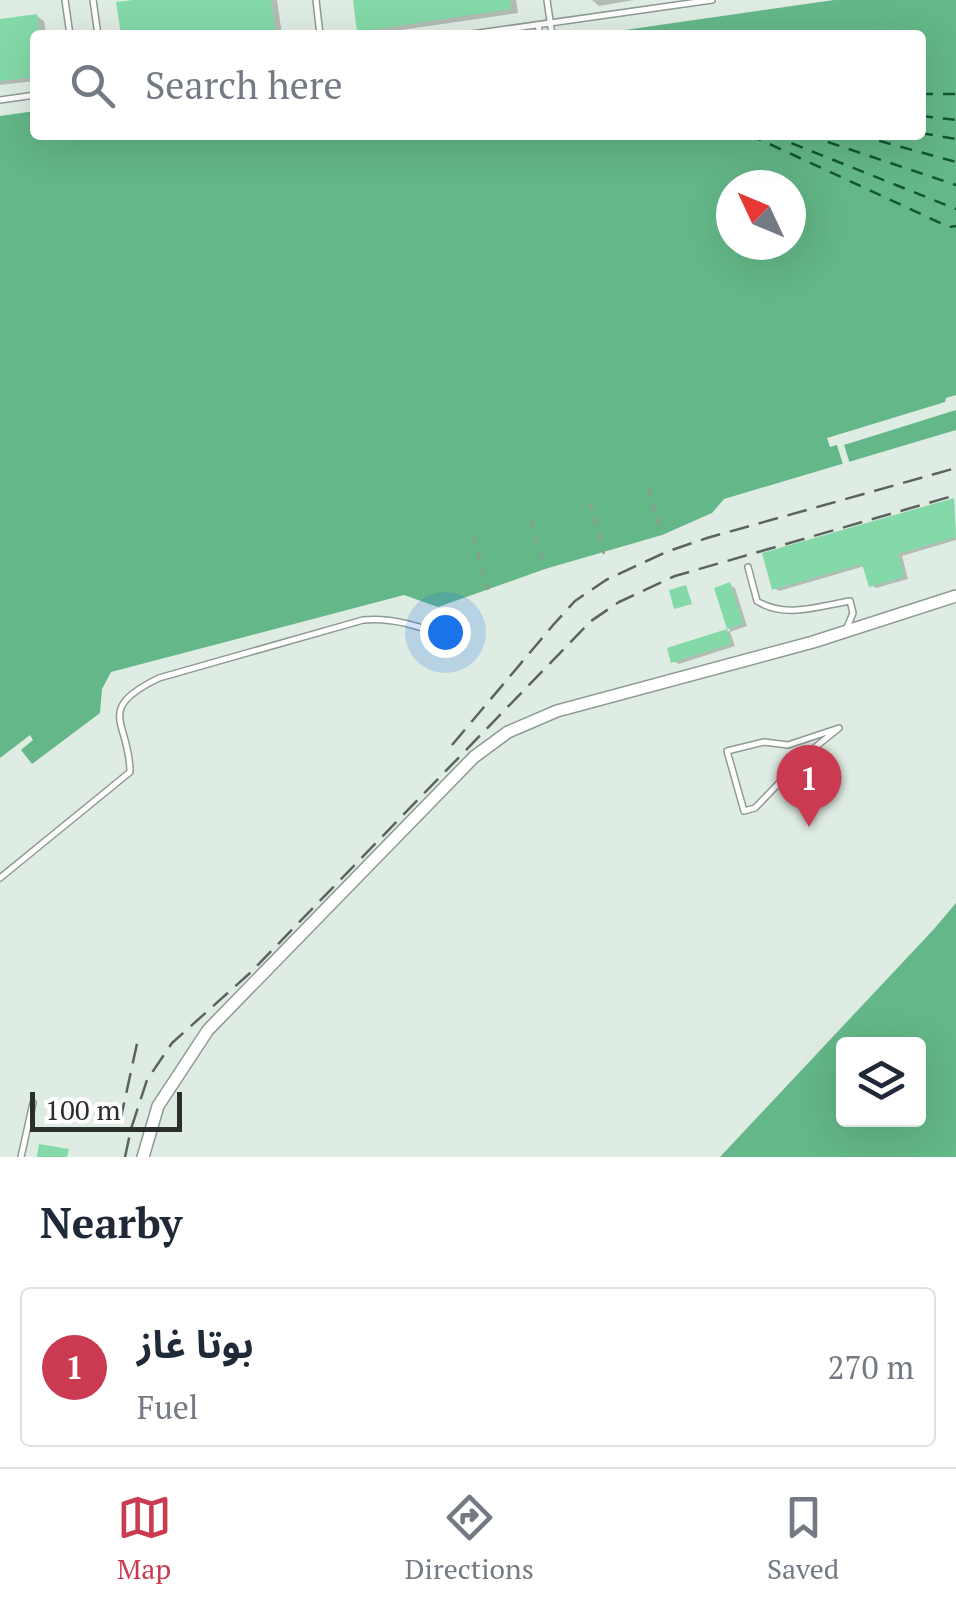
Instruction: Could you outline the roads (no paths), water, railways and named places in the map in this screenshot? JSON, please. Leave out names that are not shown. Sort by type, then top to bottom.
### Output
[{"type":"street","points":[[143,1157],[158,1106],[208,1030],[376,854],[491,743],[557,711],[846,631],[956,596]]},
{"type":"lane","points":[[65,0],[69,30]]},
{"type":"lane","points":[[94,0],[97,30]]},
{"type":"lane","points":[[316,0],[319,30]]},
{"type":"lane","points":[[548,0],[551,30]]},
{"type":"lane","points":[[498,30],[712,0]]},
{"type":"lane","points":[[538,24],[539,30]]},
{"type":"lane","points":[[0,100],[30,96]]},
{"type":"lane","points":[[748,567],[757,602],[768,608],[795,611],[850,601],[853,614],[846,631]]},
{"type":"lane","points":[[0,878],[130,772],[119,715],[129,696],[141,686],[362,620],[384,618],[404,622],[454,639]]},
{"type":"lane","points":[[839,728],[756,808],[744,811],[727,750],[764,742],[788,745],[839,728]]},
{"type":"lane","points":[[21,1157],[33,1103]]},
{"type":"railway","points":[[452,745],[575,601],[606,580],[707,538],[956,468]]},
{"type":"railway","points":[[125,1157],[147,1080],[172,1043],[250,973],[591,621],[619,602],[675,576],[956,495]]},
{"type":"railway","points":[[120,1122],[138,1039]]},
{"type":"place","name":"بوتا غاز","points":[[809,827]]}]
